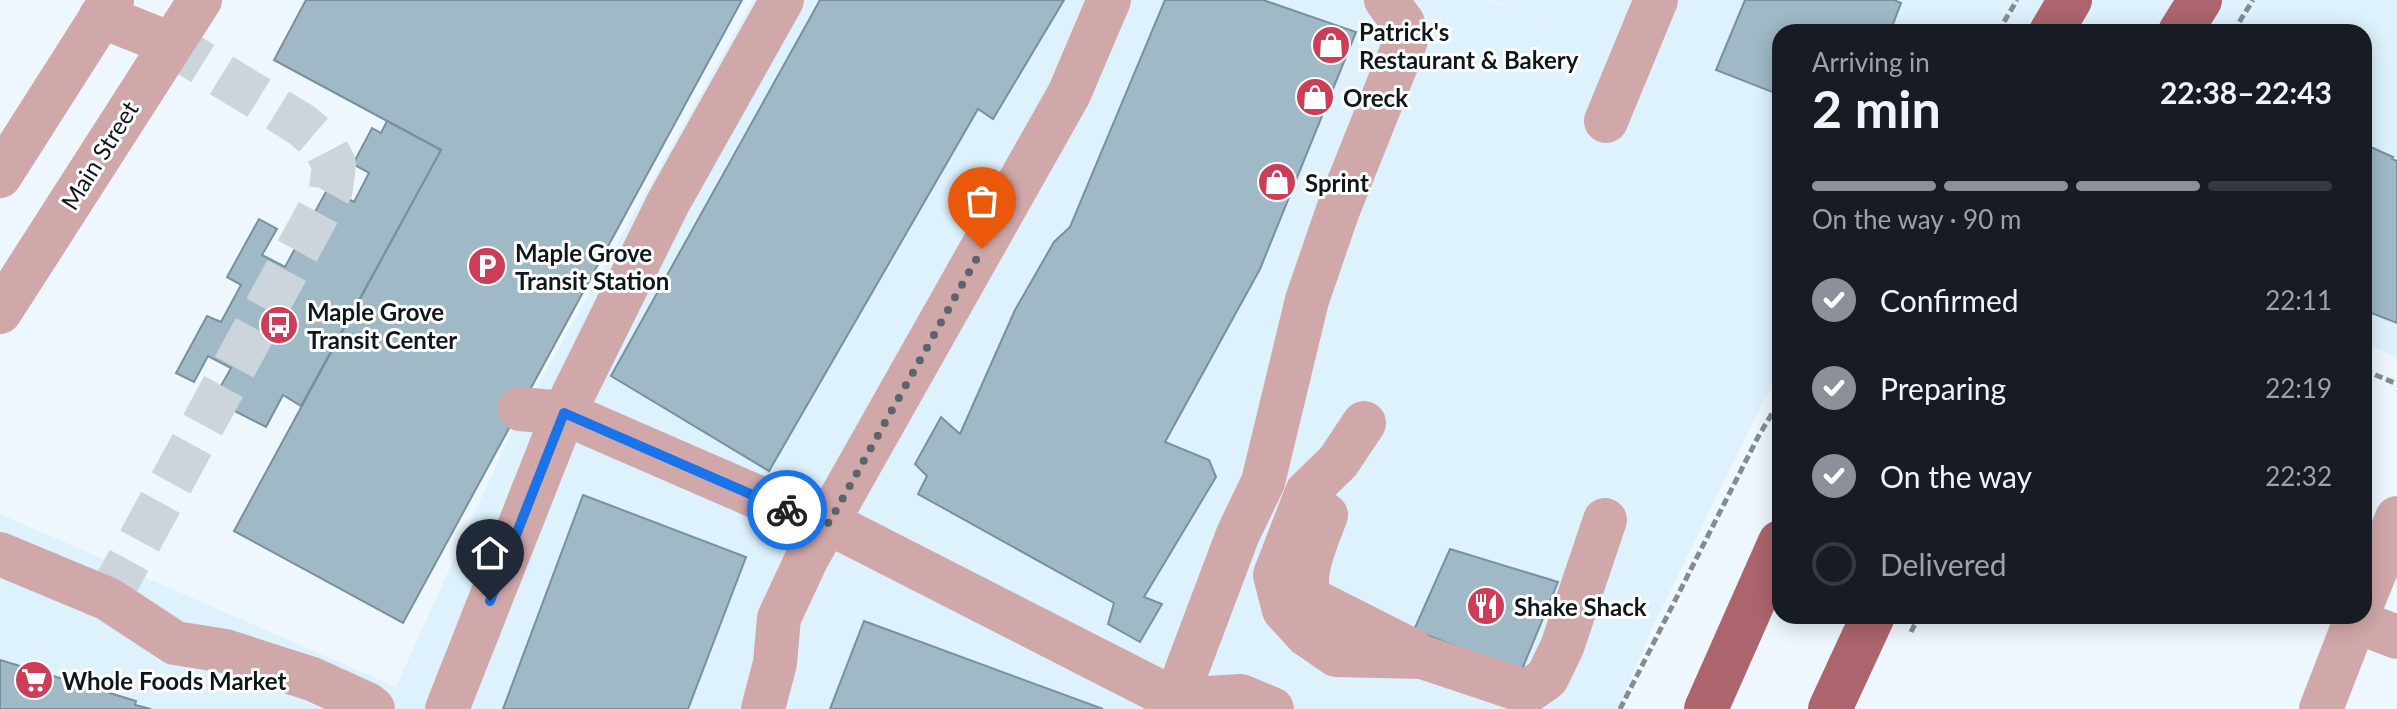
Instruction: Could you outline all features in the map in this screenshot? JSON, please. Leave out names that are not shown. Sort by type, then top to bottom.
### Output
[{"type":"main road","points":[[2056,24],[2070,0]]},
{"type":"main road","points":[[2185,24],[2200,0]]},
{"type":"main road","points":[[1706,709],[1772,560]]},
{"type":"main road","points":[[1830,709],[1869,624]]},
{"type":"street","name":"Main Street","points":[[0,312],[200,0]]},
{"type":"street","points":[[447,709],[564,413],[668,203],[782,0]]},
{"type":"street","points":[[763,709],[775,663],[779,618],[807,558],[1069,94],[1109,0]]},
{"type":"street","points":[[1178,706],[1238,534],[1263,482],[1307,300],[1338,210],[1406,40],[1403,23],[1386,0]]},
{"type":"street","points":[[1606,121],[1656,0]]},
{"type":"street","points":[[0,176],[106,8],[171,44]]},
{"type":"street","points":[[527,395],[794,513],[829,523],[1178,706],[1241,696],[1272,709]]},
{"type":"street","points":[[1364,423],[1338,462],[1307,492],[1275,575],[1284,610],[1307,635],[1336,655],[1422,657],[1527,692],[1547,678],[1562,647],[1605,520]]},
{"type":"street","points":[[2372,580],[2397,518]]},
{"type":"street","points":[[0,554],[108,599],[175,643],[225,651],[312,679],[373,709]]},
{"type":"street","points":[[2372,621],[2397,637]]},
{"type":"street","points":[[2321,709],[2354,624]]},
{"type":"path","points":[[2003,24],[2017,0]]},
{"type":"path","points":[[2238,24],[2253,0]]},
{"type":"path","points":[[2372,373],[2397,384]]},
{"type":"path","points":[[1620,709],[1772,413]]},
{"type":"shaded area","points":[[753,0],[1488,0],[1592,42],[1491,0],[2397,0],[2397,357],[2372,346],[2372,24],[1772,24],[1772,388],[1654,624],[1618,709],[0,709],[0,514],[396,687],[508,439]]},
{"type":"building","name":"Maple Grove Transit Station","points":[[306,0],[742,0],[403,623],[234,531],[441,150],[274,60]]},
{"type":"building","points":[[820,0],[1064,0],[993,119],[978,109],[769,471],[611,376]]},
{"type":"building","points":[[1165,0],[1263,0],[1356,32],[1260,269],[1165,442],[1209,460],[1216,477],[1144,597],[1162,604],[1140,642],[1108,624],[1114,603],[918,494],[927,476],[915,464],[941,417],[960,434],[1015,310],[1054,242],[1070,227]]},
{"type":"building","points":[[1745,0],[1894,0],[1901,3],[1893,24],[1772,24],[1772,92],[1716,70]]},
{"type":"building","points":[[387,121],[441,150],[301,406],[283,395],[266,427],[213,400],[231,368],[208,356],[194,382],[176,373],[207,316],[221,322],[241,285],[227,277],[259,219],[277,229],[262,255],[285,267],[328,188],[354,202],[369,173],[353,164],[372,128],[381,133]]},
{"type":"building","points":[[2372,148],[2397,161],[2397,323],[2372,313]]},
{"type":"building","points":[[583,495],[746,557],[688,709],[503,709]]},
{"type":"building","name":"Shake Shack","points":[[1450,549],[1558,582],[1521,672],[1414,630]]},
{"type":"building","points":[[864,621],[1103,709],[830,709]]},
{"type":"building","name":"Whole Foods Market","points":[[0,660],[136,701],[135,705],[151,709],[0,709]]},
{"type":"tunnel","points":[[108,599],[331,189],[334,164],[323,143],[302,125],[171,44]]},
{"type":"way so far","points":[[787,510],[829,523],[982,249]]},
{"type":"place","name":"Patrick's Restaurant & Bakery","points":[[1331,45]]},
{"type":"place","name":"Oreck","points":[[1315,97]]},
{"type":"place","name":"Sprint","points":[[1277,182]]},
{"type":"place","name":"Maple Grove Transit Station","points":[[487,266]]},
{"type":"place","name":"Maple Grove Transit Center","points":[[279,325]]},
{"type":"place","name":"Shake Shack","points":[[1486,606]]},
{"type":"place","name":"Whole Foods Market","points":[[34,680]]},
{"type":"route","points":[[490,601],[564,413],[787,510]]}]
